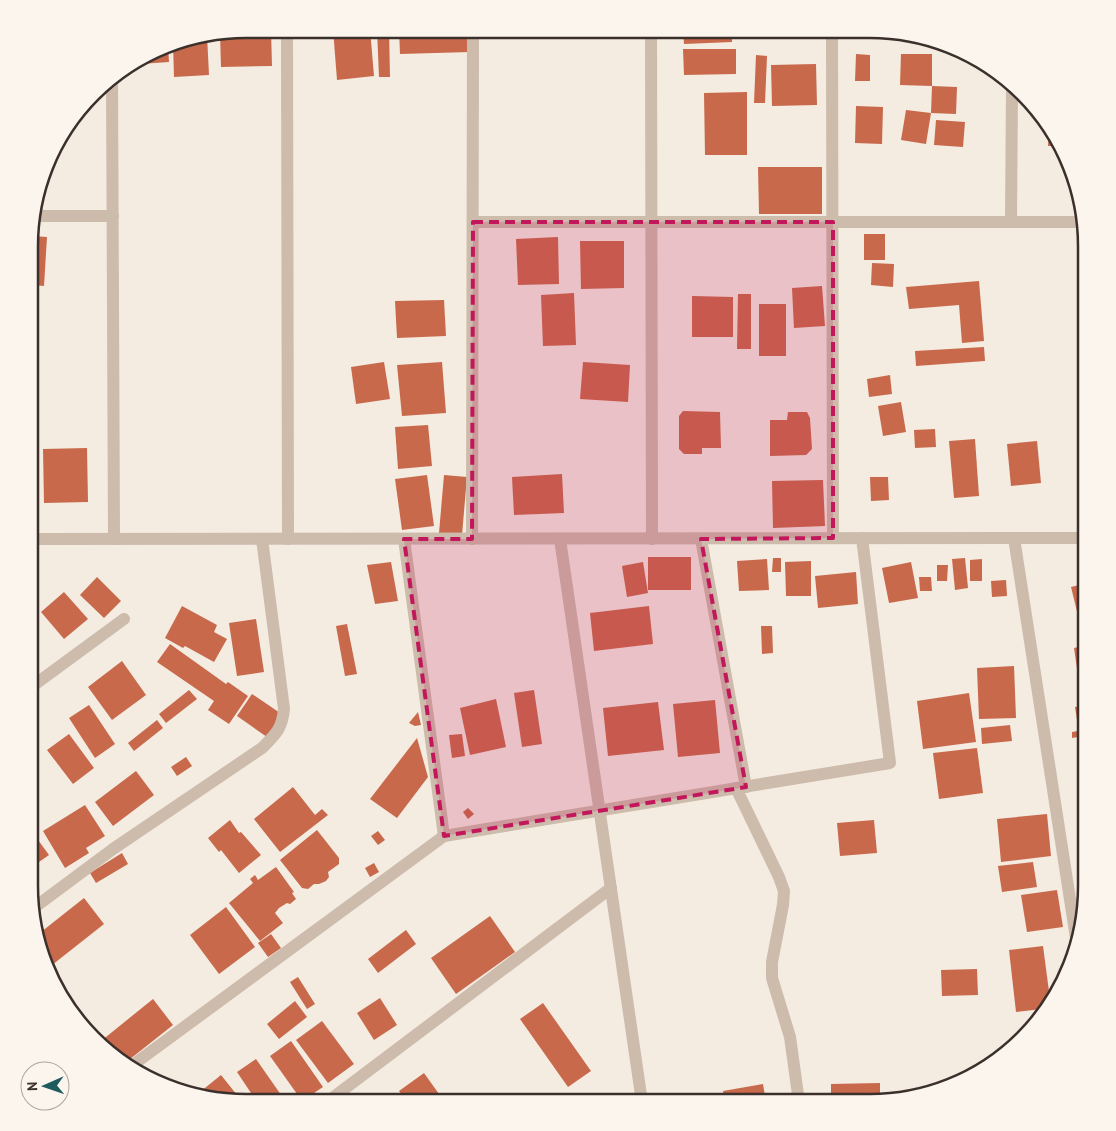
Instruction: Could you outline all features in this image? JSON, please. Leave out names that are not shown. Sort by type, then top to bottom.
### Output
[{"type":"street","points":[[287,38],[288,539]]},
{"type":"street","points":[[472,539],[473,38]]},
{"type":"street","points":[[651,38],[652,539]]},
{"type":"street","points":[[832,38],[833,538]]},
{"type":"street","points":[[112,86],[114,539]]},
{"type":"street","points":[[1011,222],[1012,93]]},
{"type":"street","points":[[40,216],[113,216]]},
{"type":"street","points":[[473,222],[1077,222]]},
{"type":"street","points":[[136,1062],[444,836],[890,763],[862,538]]},
{"type":"street","points":[[1014,538],[1074,926]]},
{"type":"street","points":[[38,539],[1078,538]]},
{"type":"street","points":[[38,904],[113,849],[262,748],[276,735],[283,723],[284,709],[262,539]]},
{"type":"street","points":[[404,539],[444,836]]},
{"type":"street","points":[[560,539],[641,1094]]},
{"type":"street","points":[[701,539],[741,787],[784,891],[772,962],[772,978],[790,1037],[798,1094]]},
{"type":"street","points":[[38,682],[124,619]]},
{"type":"street","points":[[338,1094],[611,888]]},
{"type":"highlighted area","points":[[473,222],[833,222],[833,538],[701,539],[746,787],[444,836],[404,539],[472,539]]},
{"type":"building","points":[[271,38],[272,66],[221,67],[220,39]]},
{"type":"building","points":[[334,38],[371,38],[374,76],[337,80]]},
{"type":"building","points":[[377,38],[389,38],[390,77],[379,77]]},
{"type":"building","points":[[399,38],[469,38],[470,52],[400,54]]},
{"type":"building","points":[[684,38],[732,38],[732,42],[684,44]]},
{"type":"building","points":[[207,42],[209,75],[174,77],[173,51]]},
{"type":"building","points":[[683,49],[736,49],[736,74],[684,75]]},
{"type":"building","points":[[168,52],[169,62],[144,64]]},
{"type":"building","points":[[856,54],[870,55],[870,81],[855,81]]},
{"type":"building","points":[[901,54],[932,54],[932,86],[900,85]]},
{"type":"building","points":[[756,55],[767,56],[765,103],[754,103]]},
{"type":"building","points":[[816,64],[817,105],[772,106],[771,65]]},
{"type":"building","points":[[932,86],[957,87],[956,114],[931,113]]},
{"type":"building","points":[[747,92],[747,155],[705,155],[704,93]]},
{"type":"building","points":[[856,106],[883,107],[882,144],[855,143]]},
{"type":"building","points":[[906,110],[931,113],[926,144],[901,140]]},
{"type":"building","points":[[936,120],[965,122],[963,147],[934,145]]},
{"type":"building","points":[[1048,138],[1053,146],[1048,146]]},
{"type":"building","points":[[758,167],[822,167],[822,214],[759,214]]},
{"type":"building","points":[[864,234],[885,234],[885,260],[864,260]]},
{"type":"building","points":[[38,236],[47,237],[44,286],[38,286]]},
{"type":"building","points":[[558,237],[559,284],[518,285],[516,239]]},
{"type":"building","points":[[580,241],[624,241],[624,288],[581,289]]},
{"type":"building","points":[[872,263],[894,264],[893,287],[871,285]]},
{"type":"building","points":[[979,281],[984,341],[962,343],[959,305],[909,309],[906,287]]},
{"type":"building","points":[[822,286],[825,326],[794,328],[792,288]]},
{"type":"building","points":[[574,293],[576,345],[543,346],[541,295]]},
{"type":"building","points":[[738,294],[751,294],[751,349],[737,349]]},
{"type":"building","points":[[692,296],[733,297],[733,337],[692,337]]},
{"type":"building","points":[[444,300],[446,336],[397,338],[395,301]]},
{"type":"building","points":[[759,304],[786,304],[786,356],[759,356]]},
{"type":"building","points":[[984,347],[985,361],[916,366],[915,351]]},
{"type":"building","points":[[384,362],[390,399],[356,404],[351,367]]},
{"type":"building","points":[[442,362],[446,413],[402,416],[397,365]]},
{"type":"building","points":[[583,362],[630,365],[628,402],[580,399]]},
{"type":"building","points":[[890,375],[892,394],[869,397],[867,379]]},
{"type":"building","points":[[901,402],[906,432],[883,436],[878,406]]},
{"type":"building","points":[[683,411],[720,412],[721,448],[702,448],[702,454],[684,454],[679,449],[679,416]]},
{"type":"building","points":[[788,412],[807,412],[810,418],[812,449],[806,455],[770,456],[770,420],[787,420]]},
{"type":"building","points":[[428,425],[432,466],[398,469],[395,427]]},
{"type":"building","points":[[935,429],[936,447],[915,448],[914,430]]},
{"type":"building","points":[[975,439],[979,496],[954,498],[949,441]]},
{"type":"building","points":[[1037,441],[1041,483],[1011,486],[1007,444]]},
{"type":"building","points":[[87,448],[88,502],[44,503],[43,449]]},
{"type":"building","points":[[562,474],[564,513],[514,515],[512,477]]},
{"type":"building","points":[[427,475],[434,526],[402,530],[395,479]]},
{"type":"building","points":[[444,475],[467,477],[462,535],[439,533]]},
{"type":"building","points":[[870,477],[888,477],[889,500],[871,501]]},
{"type":"building","points":[[823,480],[825,526],[773,528],[772,481]]},
{"type":"building","points":[[648,557],[691,557],[691,590],[648,590]]},
{"type":"building","points":[[773,558],[781,558],[781,572],[772,572]]},
{"type":"building","points":[[965,558],[968,588],[955,590],[952,559]]},
{"type":"building","points":[[767,559],[769,590],[739,591],[737,561]]},
{"type":"building","points":[[982,559],[982,581],[970,581],[970,560]]},
{"type":"building","points":[[811,561],[811,596],[786,596],[785,562]]},
{"type":"building","points":[[391,562],[398,601],[375,604],[367,565]]},
{"type":"building","points":[[643,562],[648,593],[627,597],[622,566]]},
{"type":"building","points":[[911,562],[918,598],[889,603],[882,568]]},
{"type":"building","points":[[937,565],[948,565],[947,581],[937,581]]},
{"type":"building","points":[[856,572],[858,604],[818,608],[815,576]]},
{"type":"building","points":[[97,577],[121,601],[104,618],[80,595]]},
{"type":"building","points":[[919,577],[931,577],[932,591],[920,591]]},
{"type":"building","points":[[1006,580],[1007,596],[992,597],[991,581]]},
{"type":"building","points":[[1078,585],[1078,616],[1071,587]]},
{"type":"building","points":[[64,592],[88,619],[64,639],[41,612]]},
{"type":"building","points":[[182,606],[217,625],[214,632],[227,639],[214,662],[185,646],[183,648],[165,638]]},
{"type":"building","points":[[649,606],[653,644],[594,651],[590,613]]},
{"type":"building","points":[[256,619],[264,672],[237,676],[229,623]]},
{"type":"building","points":[[347,624],[357,674],[345,676],[336,626]]},
{"type":"building","points":[[761,626],[772,626],[773,653],[762,654]]},
{"type":"building","points":[[170,644],[226,684],[228,682],[248,696],[229,724],[208,710],[214,701],[157,662]]},
{"type":"building","points":[[1078,647],[1078,675],[1074,648]]},
{"type":"building","points":[[122,661],[146,695],[112,720],[88,687]]},
{"type":"building","points":[[1014,666],[1016,718],[979,719],[977,668]]},
{"type":"building","points":[[189,690],[197,699],[166,723],[159,714]]},
{"type":"building","points":[[534,690],[542,744],[522,747],[514,693]]},
{"type":"building","points":[[969,693],[976,742],[923,749],[917,701]]},
{"type":"building","points":[[252,694],[283,715],[267,737],[237,716]]},
{"type":"building","points":[[496,699],[506,747],[470,755],[460,708]]},
{"type":"building","points":[[715,700],[720,753],[678,757],[673,704]]},
{"type":"building","points":[[658,702],[664,750],[608,756],[603,708]]},
{"type":"building","points":[[89,705],[115,744],[95,758],[69,718]]},
{"type":"building","points":[[1078,706],[1078,721],[1077,720],[1075,707]]},
{"type":"building","points":[[418,712],[421,725],[415,726],[409,723]]},
{"type":"building","points":[[157,720],[163,728],[134,751],[128,743]]},
{"type":"building","points":[[1010,725],[1012,741],[982,744],[981,728]]},
{"type":"building","points":[[1078,731],[1078,737],[1072,738],[1072,732]]},
{"type":"building","points":[[69,734],[94,768],[73,784],[47,750]]},
{"type":"building","points":[[462,734],[465,756],[452,758],[449,735]]},
{"type":"building","points":[[417,738],[428,777],[397,818],[370,799]]},
{"type":"building","points":[[977,748],[983,793],[939,799],[933,753]]},
{"type":"building","points":[[186,757],[192,766],[177,776],[171,767]]},
{"type":"building","points":[[136,771],[154,795],[113,826],[95,802]]},
{"type":"building","points":[[293,787],[315,815],[322,809],[328,815],[280,852],[254,819]]},
{"type":"building","points":[[85,805],[105,836],[86,848],[89,853],[65,868],[43,831]]},
{"type":"building","points":[[468,808],[474,814],[468,819],[463,812]]},
{"type":"building","points":[[1047,814],[1051,856],[1001,862],[997,819]]},
{"type":"building","points":[[230,820],[239,833],[241,832],[261,855],[239,873],[221,850],[219,852],[208,838]]},
{"type":"building","points":[[874,820],[877,853],[840,856],[837,823]]},
{"type":"building","points":[[317,830],[339,858],[339,864],[328,872],[329,877],[326,881],[314,884],[308,889],[302,888],[280,860]]},
{"type":"building","points":[[378,831],[385,840],[378,845],[371,836]]},
{"type":"building","points":[[38,840],[49,855],[38,863]]},
{"type":"building","points":[[122,853],[128,864],[96,883],[90,873]]},
{"type":"building","points":[[1033,862],[1037,887],[1002,892],[998,866]]},
{"type":"building","points":[[374,863],[379,872],[370,877],[365,868]]},
{"type":"building","points":[[276,867],[294,892],[292,893],[296,899],[290,904],[287,903],[279,908],[275,913],[283,923],[260,941],[229,903],[253,883],[250,879],[255,875],[258,880]]},
{"type":"building","points":[[1057,890],[1063,927],[1027,932],[1021,895]]},
{"type":"building","points":[[84,898],[104,924],[53,964],[43,930]]},
{"type":"building","points":[[226,907],[255,947],[219,974],[190,935]]},
{"type":"building","points":[[490,916],[515,952],[456,994],[431,958]]},
{"type":"building","points":[[406,930],[416,944],[378,973],[368,959]]},
{"type":"building","points":[[271,934],[281,948],[268,957],[258,943]]},
{"type":"building","points":[[1043,946],[1049,992],[1037,1010],[1016,1012],[1009,950]]},
{"type":"building","points":[[977,969],[978,995],[942,996],[941,970]]},
{"type":"building","points":[[298,977],[315,1004],[307,1009],[290,982]]},
{"type":"building","points":[[380,998],[397,1025],[374,1040],[357,1013]]},
{"type":"building","points":[[153,999],[173,1025],[131,1058],[104,1038]]},
{"type":"building","points":[[295,1001],[307,1017],[279,1039],[267,1024]]},
{"type":"building","points":[[543,1003],[591,1071],[568,1087],[520,1019]]},
{"type":"building","points":[[322,1021],[354,1064],[328,1083],[296,1040]]},
{"type":"building","points":[[291,1041],[323,1087],[312,1094],[297,1094],[270,1056]]},
{"type":"building","points":[[256,1059],[280,1094],[252,1094],[237,1072]]},
{"type":"building","points":[[424,1073],[439,1094],[401,1094],[399,1091]]},
{"type":"building","points":[[221,1075],[236,1093],[219,1092],[204,1089]]},
{"type":"building","points":[[880,1083],[880,1093],[831,1094],[831,1084]]},
{"type":"building","points":[[763,1084],[765,1094],[724,1094],[723,1091]]}]
